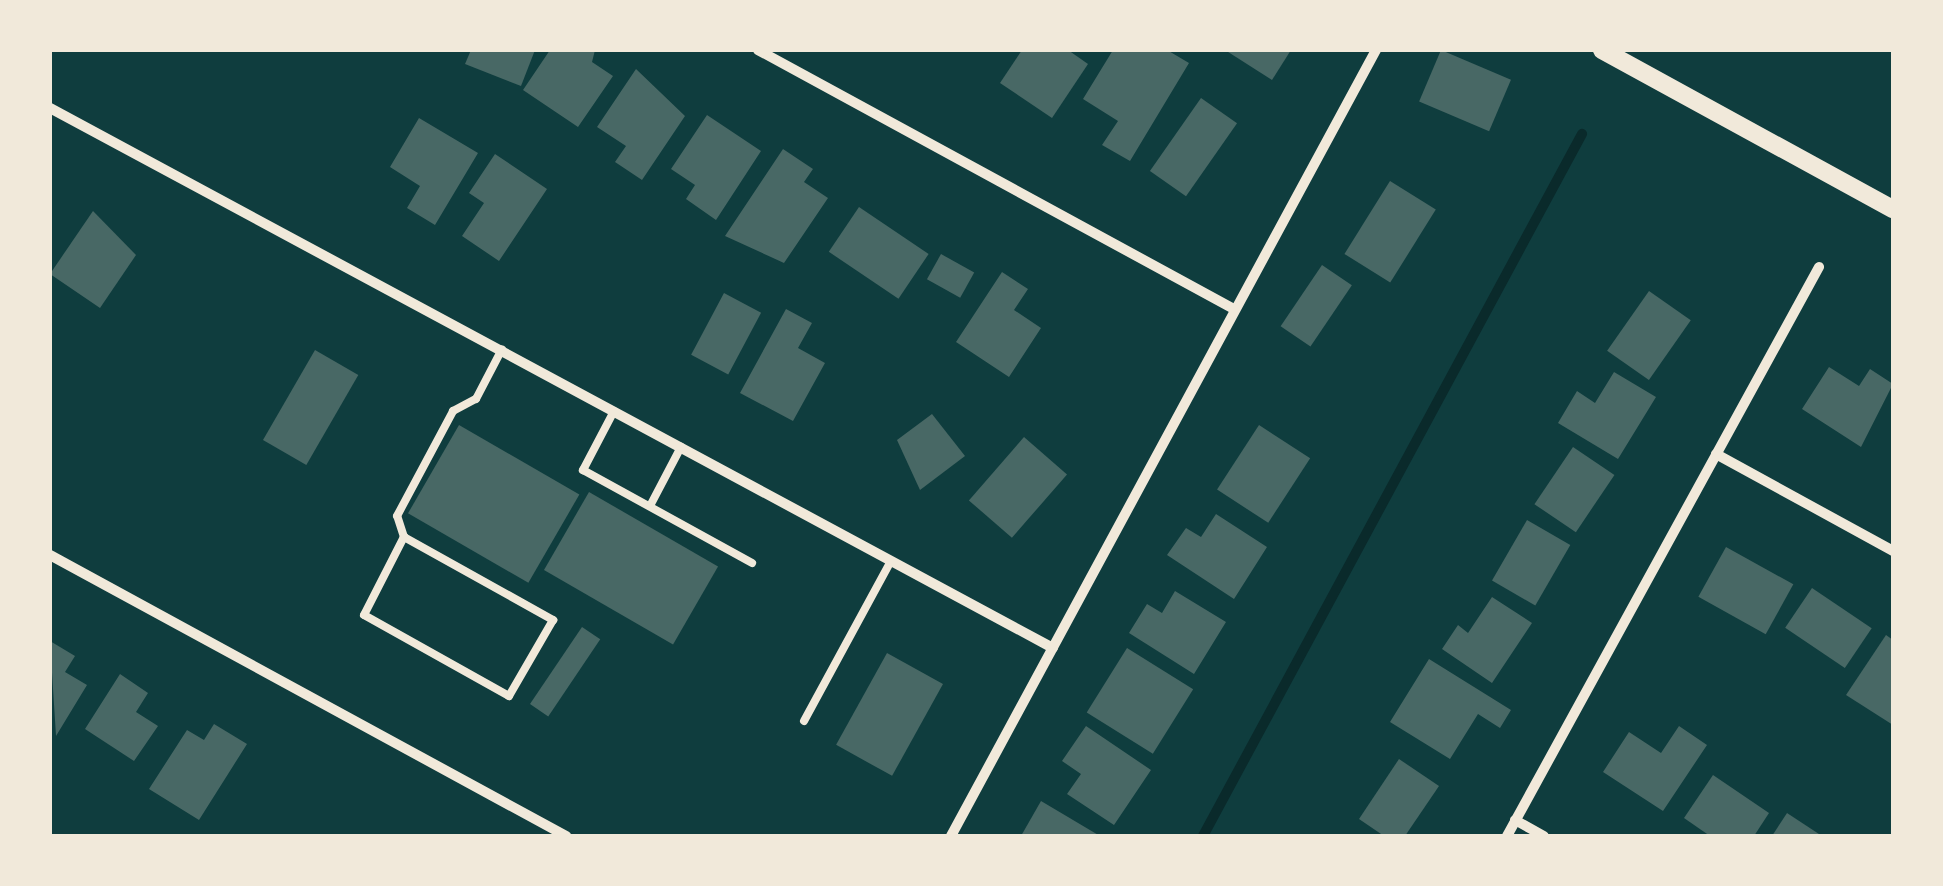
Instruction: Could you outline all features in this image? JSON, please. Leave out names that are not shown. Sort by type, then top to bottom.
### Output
[{"type":"street","points":[[758,50],[1232,308]]},
{"type":"street","points":[[951,836],[1232,308],[1376,50]]},
{"type":"street","points":[[1602,50],[1893,210]]},
{"type":"street","points":[[50,108],[1052,648]]},
{"type":"street","points":[[1507,836],[1820,267]]},
{"type":"street","points":[[1716,454],[1893,550]]},
{"type":"street","points":[[50,555],[566,836]]},
{"type":"street","points":[[1515,820],[1544,836]]},
{"type":"lane","points":[[404,537],[364,615],[510,696],[552,620],[404,537],[397,516],[452,411],[476,398],[502,349]]},
{"type":"lane","points":[[614,411],[583,470],[752,563]]},
{"type":"lane","points":[[650,506],[681,447]]},
{"type":"lane","points":[[804,721],[891,561]]},
{"type":"building","points":[[471,50],[535,50],[521,86],[465,64]]},
{"type":"building","points":[[550,50],[595,50],[592,62],[613,76],[578,127],[523,90]]},
{"type":"building","points":[[1022,50],[1068,50],[1088,64],[1052,118],[1000,83]]},
{"type":"building","points":[[1113,50],[1167,50],[1189,63],[1130,161],[1102,145],[1118,121],[1083,99]]},
{"type":"building","points":[[1225,50],[1291,50],[1272,80]]},
{"type":"building","points":[[1441,50],[1511,80],[1489,131],[1419,102]]},
{"type":"building","points":[[636,69],[685,116],[642,180],[615,162],[626,146],[597,127]]},
{"type":"building","points":[[1201,98],[1237,123],[1186,196],[1150,171]]},
{"type":"building","points":[[707,115],[761,151],[716,220],[686,199],[695,185],[671,169]]},
{"type":"building","points":[[419,118],[478,153],[435,225],[407,208],[420,186],[390,167]]},
{"type":"building","points":[[783,149],[813,169],[804,182],[828,198],[784,263],[725,236]]},
{"type":"building","points":[[495,154],[547,189],[499,261],[462,236],[484,203],[469,193]]},
{"type":"building","points":[[1390,181],[1436,210],[1390,283],[1344,254]]},
{"type":"building","points":[[859,207],[929,254],[898,299],[829,252]]},
{"type":"building","points":[[93,211],[136,255],[100,308],[50,274]]},
{"type":"building","points":[[941,254],[974,272],[960,298],[927,279]]},
{"type":"building","points":[[1322,265],[1352,285],[1310,346],[1281,326]]},
{"type":"building","points":[[1002,272],[1028,289],[1014,310],[1041,328],[1009,377],[956,342]]},
{"type":"building","points":[[1649,291],[1691,320],[1649,380],[1607,351]]},
{"type":"building","points":[[724,293],[761,313],[728,375],[691,355]]},
{"type":"building","points":[[786,309],[812,323],[798,348],[825,363],[793,421],[740,393]]},
{"type":"building","points":[[315,350],[358,375],[306,465],[263,440]]},
{"type":"building","points":[[1829,367],[1859,386],[1870,369],[1893,384],[1861,447],[1802,409]]},
{"type":"building","points":[[1614,372],[1656,397],[1618,459],[1558,423],[1577,391],[1595,403]]},
{"type":"building","points":[[932,414],[965,456],[920,490],[897,440]]},
{"type":"building","points":[[459,425],[579,494],[528,583],[408,513]]},
{"type":"building","points":[[1259,425],[1310,458],[1268,523],[1217,490]]},
{"type":"building","points":[[1024,437],[1067,474],[1012,538],[969,500]]},
{"type":"building","points":[[1573,447],[1614,475],[1576,532],[1534,504]]},
{"type":"building","points":[[589,492],[718,566],[673,644],[544,570]]},
{"type":"building","points":[[1216,514],[1267,547],[1234,599],[1167,555],[1186,528],[1201,537]]},
{"type":"building","points":[[1527,520],[1570,545],[1535,606],[1492,581]]},
{"type":"building","points":[[1726,547],[1793,584],[1766,634],[1698,597]]},
{"type":"building","points":[[1812,588],[1872,628],[1845,668],[1785,628]]},
{"type":"building","points":[[1175,591],[1226,622],[1194,674],[1129,633],[1147,604],[1162,613]]},
{"type":"building","points":[[1492,597],[1532,623],[1492,683],[1442,649],[1458,625],[1468,633]]},
{"type":"building","points":[[582,627],[600,639],[548,716],[530,704]]},
{"type":"building","points":[[1886,635],[1893,640],[1893,725],[1846,695]]},
{"type":"building","points":[[50,641],[75,656],[65,672],[87,685],[56,736]]},
{"type":"building","points":[[1127,648],[1193,689],[1153,754],[1087,712]]},
{"type":"building","points":[[887,653],[943,684],[892,776],[836,745]]},
{"type":"building","points":[[1429,659],[1511,710],[1500,728],[1478,714],[1450,759],[1390,722]]},
{"type":"building","points":[[120,674],[148,693],[136,712],[158,726],[134,761],[85,729]]},
{"type":"building","points":[[214,724],[247,744],[199,820],[149,789],[187,730],[204,740]]},
{"type":"building","points":[[1086,726],[1151,770],[1114,825],[1067,794],[1081,774],[1062,761]]},
{"type":"building","points":[[1679,726],[1707,745],[1663,811],[1603,772],[1629,732],[1661,753]]},
{"type":"building","points":[[1399,759],[1439,786],[1405,836],[1384,836],[1359,819]]},
{"type":"building","points":[[1713,775],[1769,813],[1754,836],[1710,836],[1684,818]]},
{"type":"building","points":[[1041,801],[1100,836],[1021,836]]},
{"type":"building","points":[[1787,813],[1822,836],[1772,836]]},
{"type":"waterway","points":[[1203,836],[1582,134]]}]
